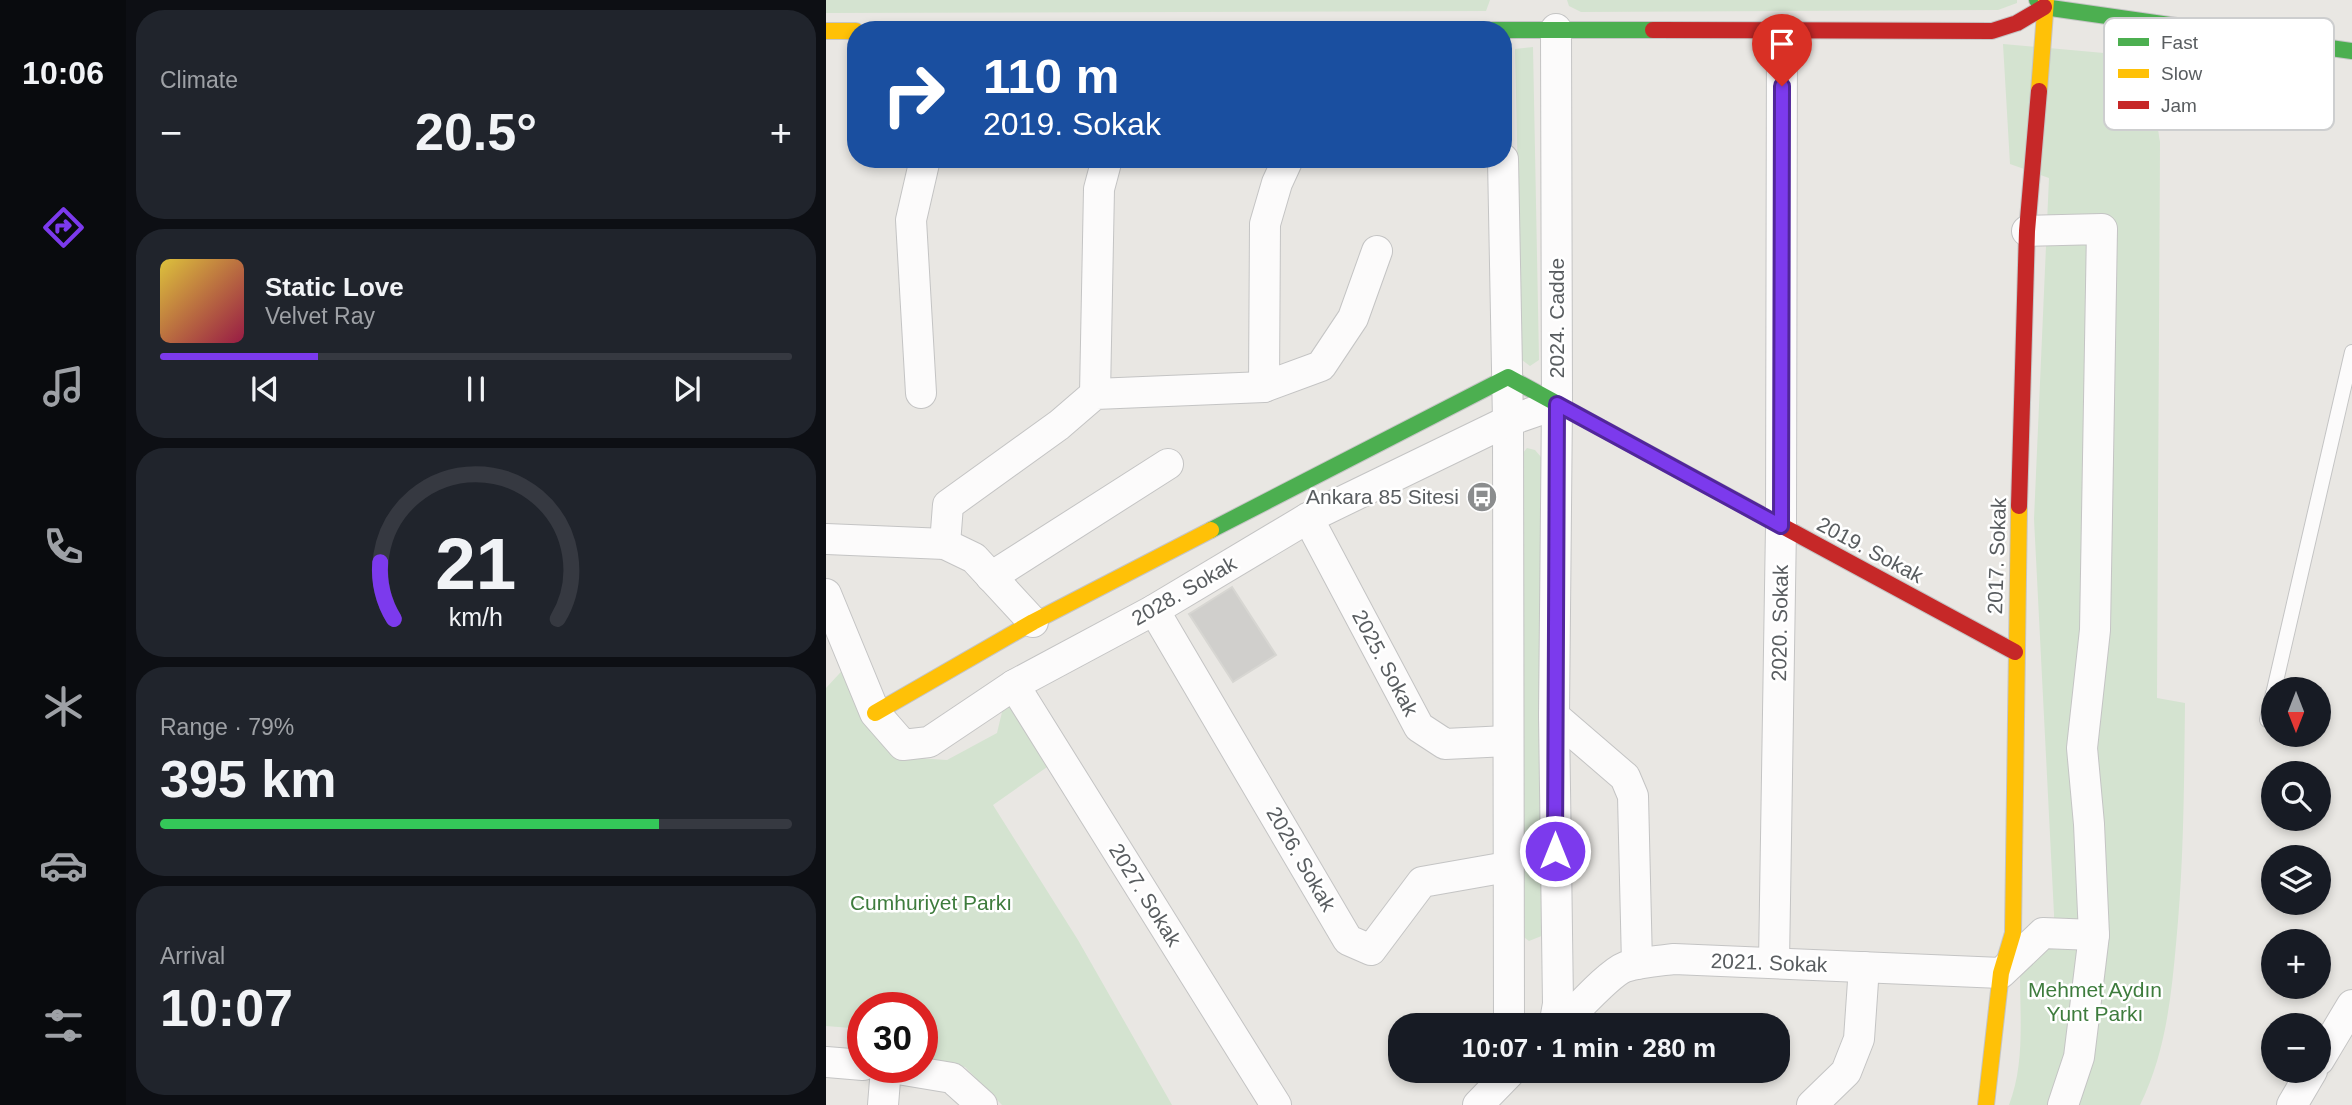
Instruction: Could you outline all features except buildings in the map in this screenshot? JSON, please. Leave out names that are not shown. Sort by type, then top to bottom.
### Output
[{"type":"street","points":[[1512,22],[1555,20],[1782,31],[1992,31],[2017,23],[2042,2],[2143,18]]},
{"type":"street","name":"2017. Sokak","points":[[1986,1105],[2001,972],[2013,933],[2015,652],[2027,231],[2042,2]]},
{"type":"street","name":"2024. Cadde","points":[[1555,20],[1557,404],[1554,716],[1558,1013]]},
{"type":"street","points":[[826,31],[847,31]]},
{"type":"street","name":"2020. Sokak","points":[[1774,963],[1781,526],[1782,31]]},
{"type":"street","points":[[2334,48],[2352,51]]},
{"type":"street","points":[[920,393],[911,220],[923,168]]},
{"type":"street","points":[[1095,394],[1099,189],[1105,168]]},
{"type":"street","points":[[1264,387],[1265,224],[1284,168]]},
{"type":"street","points":[[1503,168],[1508,377],[1509,1013]]},
{"type":"street","points":[[2027,231],[2102,229],[2095,630],[2082,748],[2089,824],[2094,936],[2079,1057],[2063,1105]]},
{"type":"street","points":[[945,544],[948,505],[1059,425],[1095,394],[1264,387],[1321,366],[1353,318],[1377,251]]},
{"type":"street","name":"2019. Sokak","points":[[1508,377],[2015,652]]},
{"type":"street","name":"2028. Sokak","points":[[875,713],[1032,622],[1508,377]]},
{"type":"street","name":"2028. Sokak","points":[[826,594],[875,713],[903,745],[929,742],[1014,685],[1154,610],[1308,518],[1508,421],[1557,404]]},
{"type":"street","points":[[991,577],[1168,464]]},
{"type":"street","name":"2025. Sokak","points":[[1308,518],[1419,727],[1445,744],[1507,741]]},
{"type":"street","points":[[826,539],[945,544],[974,558],[1032,622]]},
{"type":"street","name":"2026. Sokak","points":[[1154,610],[1348,940],[1371,950],[1422,882],[1507,867]]},
{"type":"street","name":"2027. Sokak","points":[[1014,685],[1276,1105]]},
{"type":"street","points":[[1554,716],[1625,778],[1633,796],[1637,964]]},
{"type":"street","points":[[2001,972],[2043,933],[2094,936]]},
{"type":"street","points":[[1508,958],[1556,959],[1592,996]]},
{"type":"street","name":"2021. Sokak","points":[[1572,1013],[1603,982],[1622,968],[1674,959],[2001,972]]},
{"type":"street","points":[[1812,1105],[1846,1072],[1859,1039],[1864,967]]},
{"type":"street","points":[[2331,1040],[2352,1005]]},
{"type":"street","points":[[826,1062],[847,1064]]},
{"type":"street","points":[[938,1076],[952,1078],[982,1105]]},
{"type":"street","points":[[883,1105],[885,1083]]},
{"type":"street","points":[[1478,1105],[1499,1083]]},
{"type":"street","points":[[2292,1105],[2305,1083]]},
{"type":"lane","points":[[2277,677],[2352,352]]},
{"type":"green space","points":[[826,0],[1490,0],[1486,11],[826,13]]},
{"type":"green space","points":[[1567,0],[2017,0],[2017,3],[1998,10],[1581,12],[1569,6]]},
{"type":"green space","name":"Mehmet Aydın Yunt Parkı","points":[[2003,44],[2104,53],[2104,130],[2158,130],[2157,698],[2185,703],[2184,793],[2179,914],[2169,1006],[2161,1046],[2149,1086],[2140,1105],[2009,1105],[2020,1057],[2020,973],[2054,937],[2034,519],[2049,178],[2010,164]]},
{"type":"green space","points":[[1533,47],[1539,360],[1530,366],[1522,360],[1515,49]]},
{"type":"green space","points":[[1527,448],[1535,450],[1541,457],[1544,935],[1529,941],[1521,935],[1522,454]]},
{"type":"green space","name":"Cumhuriyet Parkı","points":[[864,647],[898,732],[916,758],[947,760],[997,733],[1003,708],[1029,694],[1038,696],[1070,751],[993,805],[1078,940],[1172,1105],[1002,1105],[965,1067],[938,1064],[938,992],[847,992],[847,1028],[826,1026],[826,688]]},
{"type":"traffic: fast","points":[[2037,0],[2044,7],[2121,18]]},
{"type":"traffic: fast","points":[[1512,30],[1653,30]]},
{"type":"traffic: fast","points":[[2334,48],[2352,51]]},
{"type":"traffic: fast","points":[[1211,530],[1508,377],[1736,501]]},
{"type":"traffic: slow","points":[[2039,91],[2046,0]]},
{"type":"traffic: slow","points":[[826,31],[847,31]]},
{"type":"traffic: slow","points":[[1986,1105],[2001,973],[2013,933],[2019,506]]},
{"type":"traffic: slow","points":[[875,713],[1033,622],[1211,530]]},
{"type":"traffic: jam","points":[[1653,30],[1992,31],[2017,23],[2044,7]]},
{"type":"traffic: jam","points":[[2019,506],[2027,231],[2039,91]]},
{"type":"traffic: jam","points":[[1736,501],[2015,652]]},
{"type":"place","name":"Ankara 85 Sitesi","points":[[1482,497]]},
{"type":"route","points":[[1555,851],[1557,404],[1781,526],[1782,86]]}]
